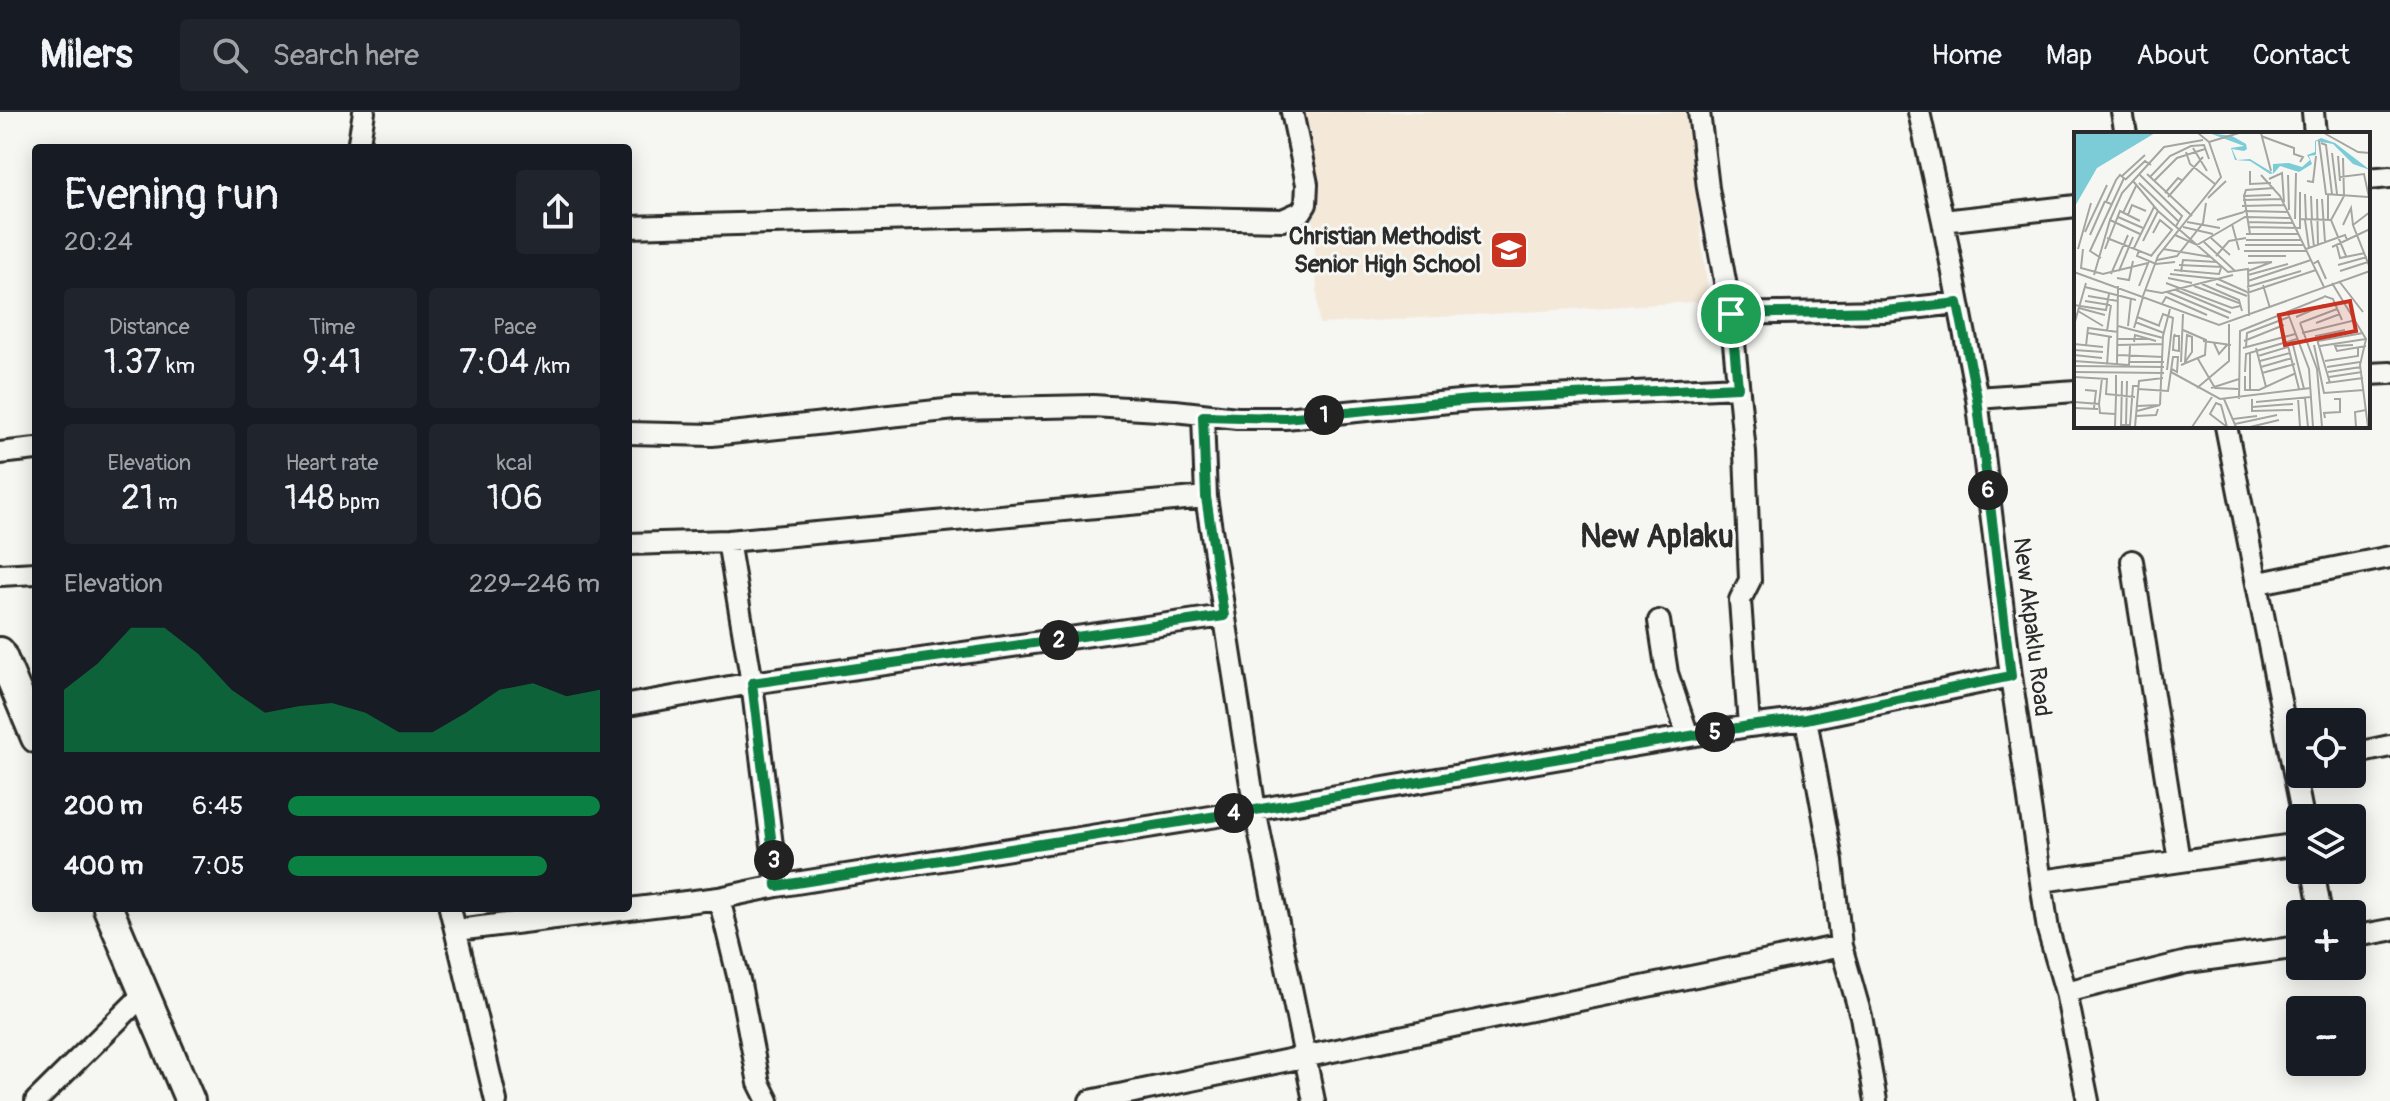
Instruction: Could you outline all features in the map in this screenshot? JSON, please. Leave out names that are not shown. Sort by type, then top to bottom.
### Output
[{"type":"street","points":[[359,144],[364,112]]},
{"type":"street","points":[[632,227],[1061,215],[1283,220],[1301,212],[1307,196],[1292,112]]},
{"type":"street","points":[[1699,112],[1708,188],[1731,314],[1745,452],[1750,580],[1740,600],[1749,726]]},
{"type":"street","name":"New Akpaklu Road","points":[[1919,112],[1977,398],[2011,676],[2048,930],[2066,992],[2088,1101]]},
{"type":"street","points":[[2122,112],[2126,132]]},
{"type":"street","points":[[2313,112],[2315,132]]},
{"type":"street","points":[[2370,179],[2390,177]]},
{"type":"street","points":[[1943,221],[2074,206]]},
{"type":"street","points":[[1731,314],[1885,311],[1958,303]]},
{"type":"street","points":[[2370,374],[2390,373]]},
{"type":"street","points":[[632,433],[712,435],[955,409],[1093,406],[1175,411],[1203,416],[1285,418],[1470,400],[1738,387]]},
{"type":"street","points":[[1977,398],[2074,391]]},
{"type":"street","points":[[1203,416],[1206,497],[1255,810],[1314,1101]]},
{"type":"street","points":[[2226,428],[2286,712]]},
{"type":"street","points":[[0,453],[32,449]]},
{"type":"street","points":[[632,544],[728,541],[1206,497]]},
{"type":"street","points":[[728,541],[752,683],[777,886]]},
{"type":"street","points":[[2259,583],[2390,557]]},
{"type":"street","points":[[2132,561],[2179,861]]},
{"type":"street","points":[[0,575],[32,573]]},
{"type":"street","points":[[632,704],[752,683],[1224,616]]},
{"type":"street","points":[[1659,621],[1667,673],[1688,736]]},
{"type":"street","points":[[0,652],[32,728]]},
{"type":"street","points":[[632,909],[719,898],[777,886],[1806,719],[2011,676]]},
{"type":"street","points":[[1806,719],[1832,861],[1841,946],[1861,1016],[1876,1101]]},
{"type":"street","points":[[2366,751],[2390,746]]},
{"type":"street","points":[[2042,881],[2286,846]]},
{"type":"street","points":[[719,898],[759,1083],[768,1101]]},
{"type":"street","points":[[110,912],[190,1101]]},
{"type":"street","points":[[451,912],[496,1101]]},
{"type":"street","points":[[457,930],[604,912]]},
{"type":"street","points":[[2366,934],[2390,930]]},
{"type":"street","points":[[1090,1101],[1841,946]]},
{"type":"street","points":[[2066,992],[2187,962],[2286,949]]},
{"type":"street","points":[[36,1101],[144,994]]},
{"type":"shaded area","name":"Christian Methodist Senior High School","points":[[1303,112],[1686,112],[1709,301],[1319,324],[1312,199]]},
{"type":"place","name":"Christian Methodist Senior High School","points":[[1509,250]]},
{"type":"district","name":"New Aplaku","points":[[1657,537]]},
{"type":"route","points":[[1958,303],[1977,398],[2011,676],[1806,719],[777,886],[752,683],[1224,616],[1206,497],[1203,416],[1285,418],[1470,400],[1738,387],[1731,314],[1885,311],[1958,303]]}]
